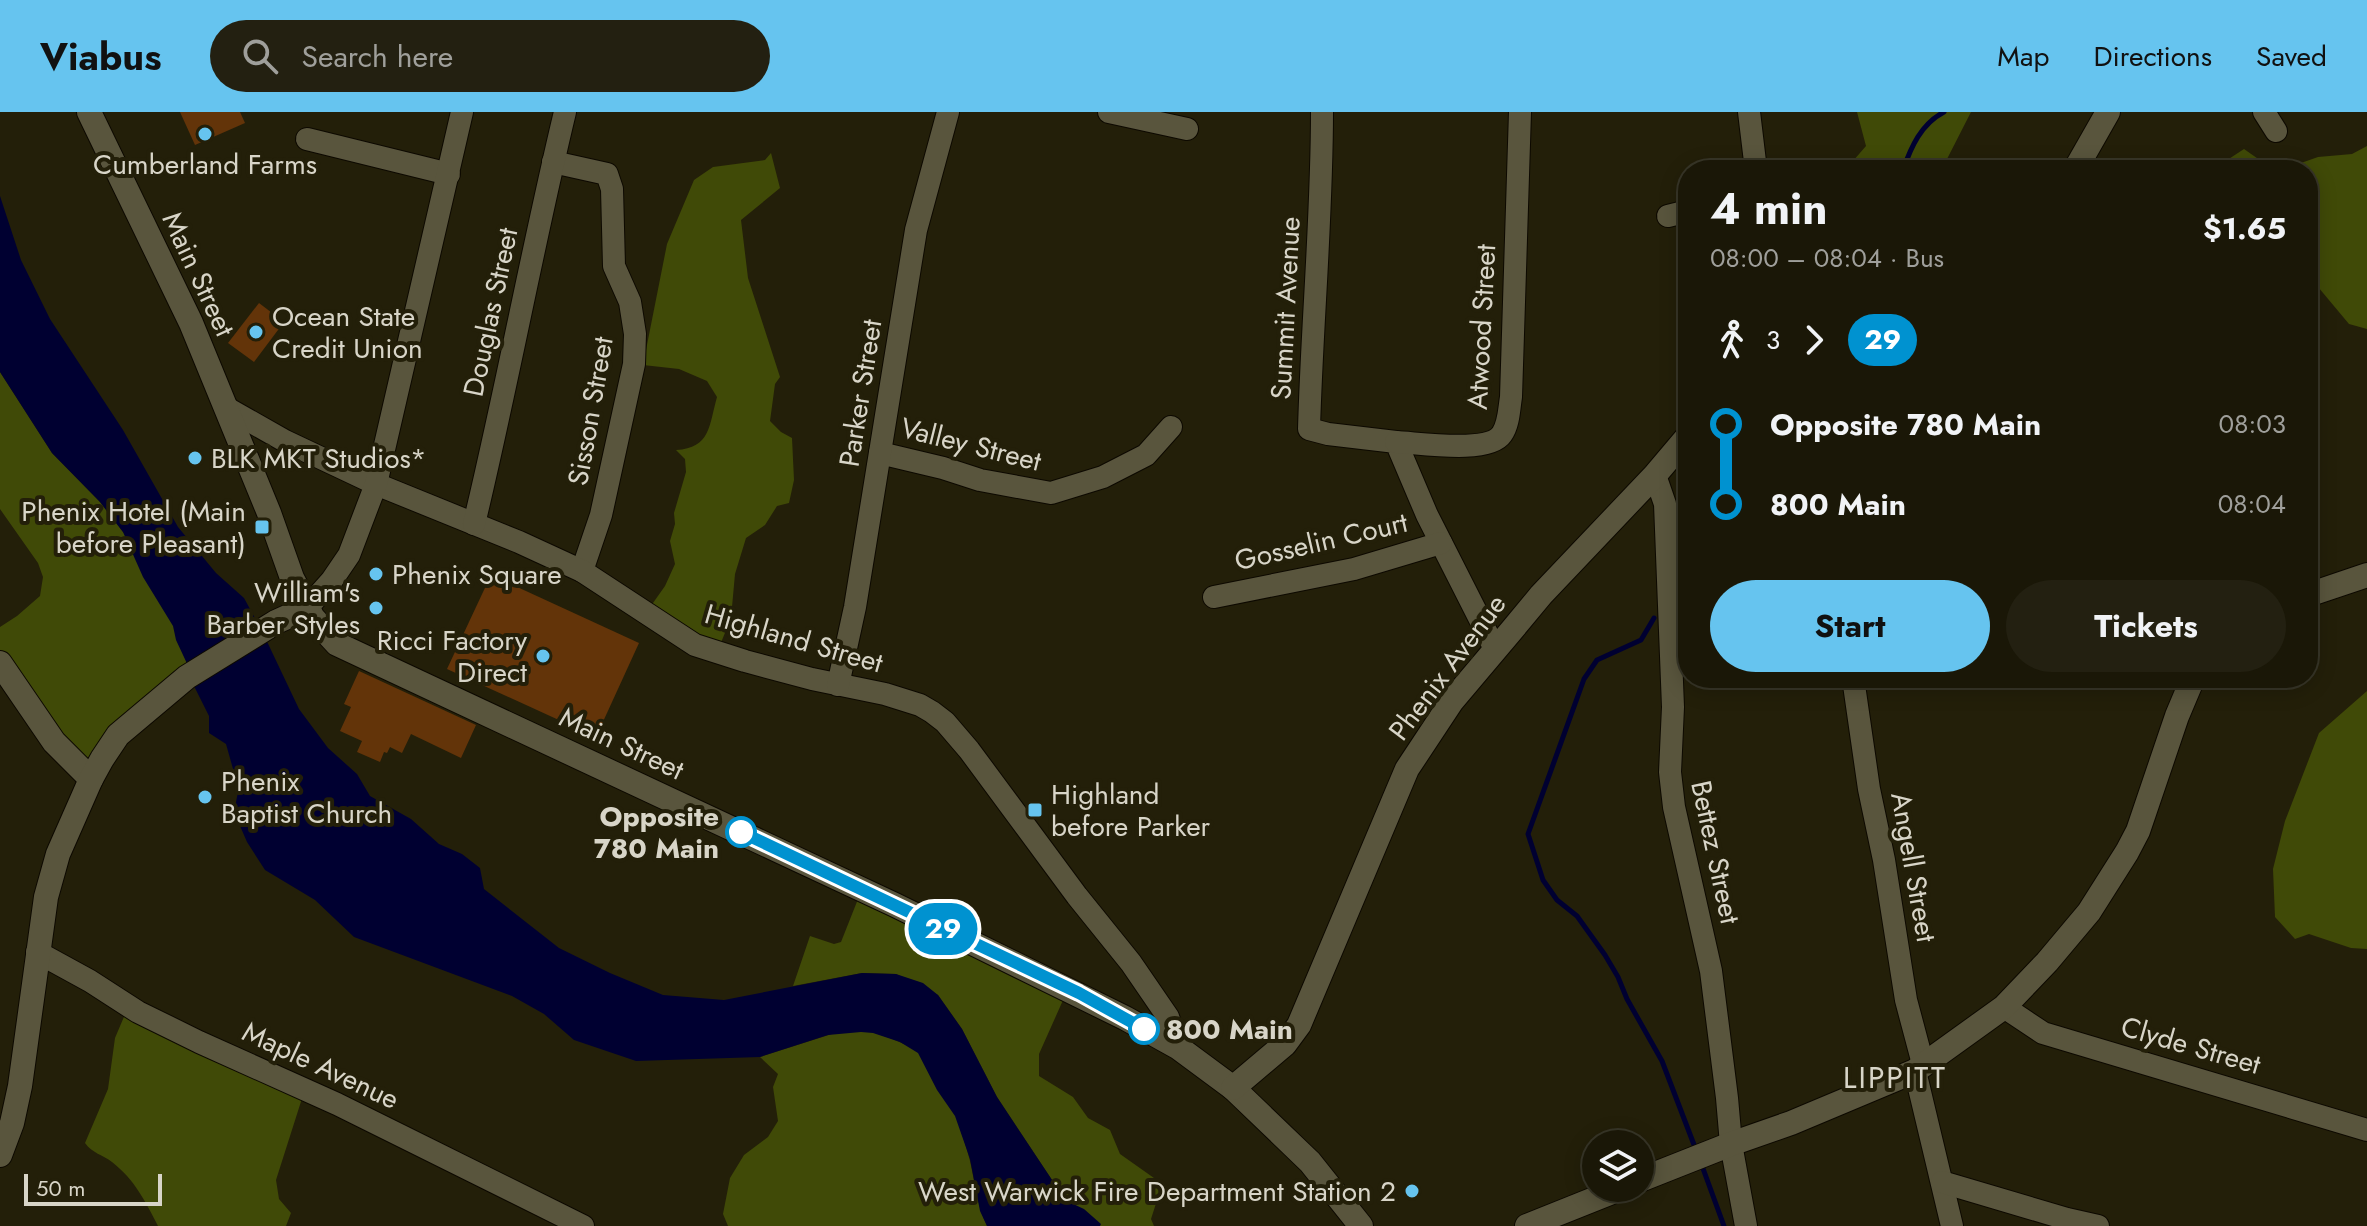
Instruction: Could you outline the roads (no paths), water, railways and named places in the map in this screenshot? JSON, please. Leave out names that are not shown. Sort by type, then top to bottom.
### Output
[{"type":"main road","name":"Main Street","points":[[89,112],[191,323],[269,513],[292,578],[313,618],[337,644],[1079,993],[1179,1048],[1233,1088],[1310,1162],[1361,1226]]},
{"type":"main road","points":[[2081,160],[2108,112]]},
{"type":"main road","name":"Phenix Avenue","points":[[1233,1088],[1285,1044],[1299,1025],[1407,769],[1452,701],[1541,595],[1678,448]]},
{"type":"main road","points":[[2318,592],[2367,575]]},
{"type":"main road","points":[[0,1155],[12,1123],[20,1086],[46,897],[58,854],[91,779],[118,735],[187,677],[276,622],[307,608]]},
{"type":"main road","points":[[0,663],[54,742],[91,779]]},
{"type":"main road","points":[[1654,1174],[1804,1118],[1919,1068],[2004,1007],[2089,912],[2127,852],[2138,831],[2189,688]]},
{"type":"main road","points":[[1527,1226],[1587,1202]]},
{"type":"street","points":[[307,608],[349,555],[376,484],[462,112]]},
{"type":"street","name":"Douglas Street","points":[[474,524],[565,112]]},
{"type":"street","name":"Parker Street","points":[[838,685],[855,607],[916,230],[948,112]]},
{"type":"street","points":[[1109,112],[1187,129]]},
{"type":"street","name":"Summit Avenue","points":[[1322,112],[1319,250],[1309,429],[1396,442]]},
{"type":"street","name":"Atwood Street","points":[[1396,442],[1475,446],[1494,442],[1503,433],[1511,397],[1520,112]]},
{"type":"street","points":[[1749,112],[1755,160]]},
{"type":"street","points":[[307,139],[449,174]]},
{"type":"street","name":"Sisson Street","points":[[553,162],[607,174],[612,189],[614,266],[630,302],[635,334],[634,364],[601,515],[582,571]]},
{"type":"street","name":"Highland Street","points":[[225,407],[285,441],[376,484],[582,571],[695,645],[745,661],[920,705],[945,722],[1131,963],[1168,1017],[1179,1048]]},
{"type":"street","name":"Valley Street","points":[[880,453],[980,480],[1051,493],[1103,477],[1146,455],[1171,427]]},
{"type":"street","points":[[1396,442],[1427,515],[1495,649]]},
{"type":"street","name":"Bettez Street","points":[[1655,475],[1665,504],[1666,520],[1673,707],[1670,772],[1674,807],[1711,971],[1731,1144],[1746,1226]]},
{"type":"street","name":"Gosselin Court","points":[[1214,597],[1354,569],[1441,543]]},
{"type":"street","name":"Angell Street","points":[[1854,688],[1906,1000],[1952,1226]]},
{"type":"street","name":"Maple Avenue","points":[[37,952],[138,1012],[337,1104],[582,1226]]},
{"type":"street","name":"Clyde Street","points":[[2004,1007],[2043,1033],[2367,1130]]},
{"type":"street","points":[[1942,1182],[2098,1226]]},
{"type":"waterway","points":[[1907,160],[1923,130],[1944,112]]},
{"type":"waterway","points":[[1654,618],[1641,640],[1597,660],[1584,679],[1528,834],[1543,880],[1557,900],[1577,916],[1618,977],[1662,1061],[1696,1150]]},
{"type":"waterway","points":[[1701,1163],[1724,1226]]},
{"type":"place","name":"Cumberland Farms","points":[[205,134]]},
{"type":"place","name":"Ocean State Credit Union","points":[[256,332]]},
{"type":"place","name":"BLK MKT Studios*","points":[[195,458]]},
{"type":"place","name":"Phenix Hotel (Main before Pleasant)","points":[[262,527]]},
{"type":"place","name":"Phenix Square","points":[[376,574]]},
{"type":"place","name":"William's Barber Styles","points":[[376,608]]},
{"type":"place","name":"Ricci Factory Direct","points":[[543,656]]},
{"type":"place","name":"Phenix Baptist Church","points":[[205,797]]},
{"type":"place","name":"Highland before Parker","points":[[1035,810]]},
{"type":"place","name":"Opposite 780 Main","points":[[741,832]]},
{"type":"place","name":"800 Main","points":[[1144,1029]]},
{"type":"place","name":"West Warwick Fire Department Station 2","points":[[1412,1191]]},
{"type":"district","name":"LIPPITT","points":[[1895,1078]]}]
